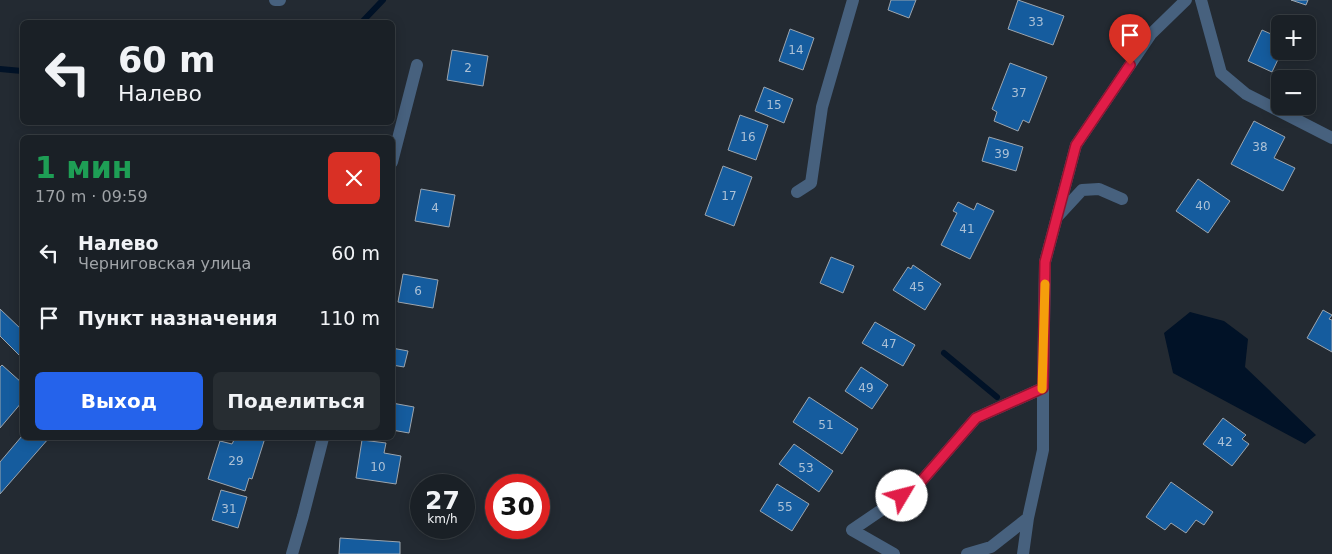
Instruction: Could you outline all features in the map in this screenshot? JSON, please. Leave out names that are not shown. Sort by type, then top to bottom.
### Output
[{"type":"street","points":[[275,0],[280,0]]},
{"type":"street","points":[[797,192],[810,183],[822,107],[853,0]]},
{"type":"street","points":[[1023,554],[1028,518],[1043,450],[1045,262],[1076,145],[1151,34],[1186,0]]},
{"type":"street","points":[[1202,0],[1221,73],[1246,94],[1332,138]]},
{"type":"street","points":[[395,150],[417,65]]},
{"type":"street","points":[[1056,218],[1082,190],[1099,189],[1122,199]]},
{"type":"street","points":[[894,554],[852,530],[918,485],[976,418],[1043,388]]},
{"type":"street","points":[[292,554],[322,440]]},
{"type":"street","points":[[967,554],[991,547],[1028,518]]},
{"type":"water","points":[[1190,312],[1224,321],[1248,339],[1245,367],[1316,435],[1305,444],[1173,373],[1164,333]]},
{"type":"building","points":[[891,0],[916,0],[909,18],[888,10]]},
{"type":"building","points":[[1018,0],[1064,16],[1053,45],[1008,29]]},
{"type":"building","points":[[1291,0],[1308,0],[1306,5]]},
{"type":"building","points":[[790,29],[814,38],[803,70],[779,61]]},
{"type":"building","points":[[1262,30],[1271,34],[1271,60],[1278,60],[1273,70],[1271,72],[1248,61]]},
{"type":"building","points":[[452,50],[488,56],[483,86],[447,80]]},
{"type":"building","points":[[1010,63],[1047,77],[1029,123],[1023,120],[1018,131],[994,121],[997,112],[992,109]]},
{"type":"building","points":[[764,87],[793,99],[784,123],[755,111]]},
{"type":"building","points":[[740,115],[768,125],[756,160],[728,150]]},
{"type":"building","points":[[1254,121],[1285,137],[1274,158],[1295,168],[1283,191],[1231,164]]},
{"type":"building","points":[[989,137],[1023,147],[1016,171],[982,161]]},
{"type":"building","points":[[723,166],[752,177],[734,226],[705,215]]},
{"type":"building","points":[[1198,179],[1230,201],[1208,233],[1176,211]]},
{"type":"building","points":[[421,189],[455,195],[449,227],[415,221]]},
{"type":"building","points":[[958,202],[974,210],[977,203],[994,211],[970,259],[941,245],[957,213],[953,211]]},
{"type":"building","points":[[831,257],[854,266],[843,293],[820,283]]},
{"type":"building","points":[[913,265],[941,284],[925,310],[893,290],[908,267],[911,269]]},
{"type":"building","points":[[403,274],[438,280],[433,308],[398,302]]},
{"type":"building","points":[[0,309],[20,328],[20,356],[0,336]]},
{"type":"building","points":[[1323,310],[1332,315],[1329,319],[1332,320],[1332,352],[1307,338]]},
{"type":"building","points":[[875,322],[915,345],[903,366],[862,343]]},
{"type":"building","points":[[395,349],[408,351],[404,367],[395,366]]},
{"type":"building","points":[[2,365],[20,381],[20,404],[0,428],[0,367]]},
{"type":"building","points":[[861,367],[888,385],[872,409],[845,391]]},
{"type":"building","points":[[809,397],[858,429],[842,454],[793,422]]},
{"type":"building","points":[[395,404],[414,407],[409,433],[395,431]]},
{"type":"building","points":[[1223,418],[1246,435],[1242,439],[1249,444],[1232,466],[1203,444]]},
{"type":"building","points":[[20,438],[20,440],[47,440],[0,494],[0,462]]},
{"type":"building","points":[[234,440],[264,440],[252,479],[249,478],[245,491],[208,479],[220,441],[232,444]]},
{"type":"building","points":[[362,440],[386,443],[384,453],[401,456],[396,484],[356,478]]},
{"type":"building","points":[[794,444],[833,471],[819,492],[779,464]]},
{"type":"building","points":[[1171,482],[1213,512],[1204,525],[1196,520],[1186,533],[1171,523],[1165,530],[1146,517]]},
{"type":"building","points":[[777,484],[809,504],[792,531],[760,511]]},
{"type":"building","points":[[221,490],[247,497],[238,528],[212,520]]},
{"type":"building","points":[[340,538],[400,542],[400,554],[339,554]]},
{"type":"waterway","points":[[364,20],[383,0]]},
{"type":"waterway","points":[[0,69],[20,71]]},
{"type":"waterway","points":[[944,353],[997,397]]},
{"type":"slow traffic","points":[[1042,389],[1045,284]]},
{"type":"route","points":[[902,496],[918,485],[976,418],[1043,388],[1045,262],[1076,145],[1130,65]]}]
